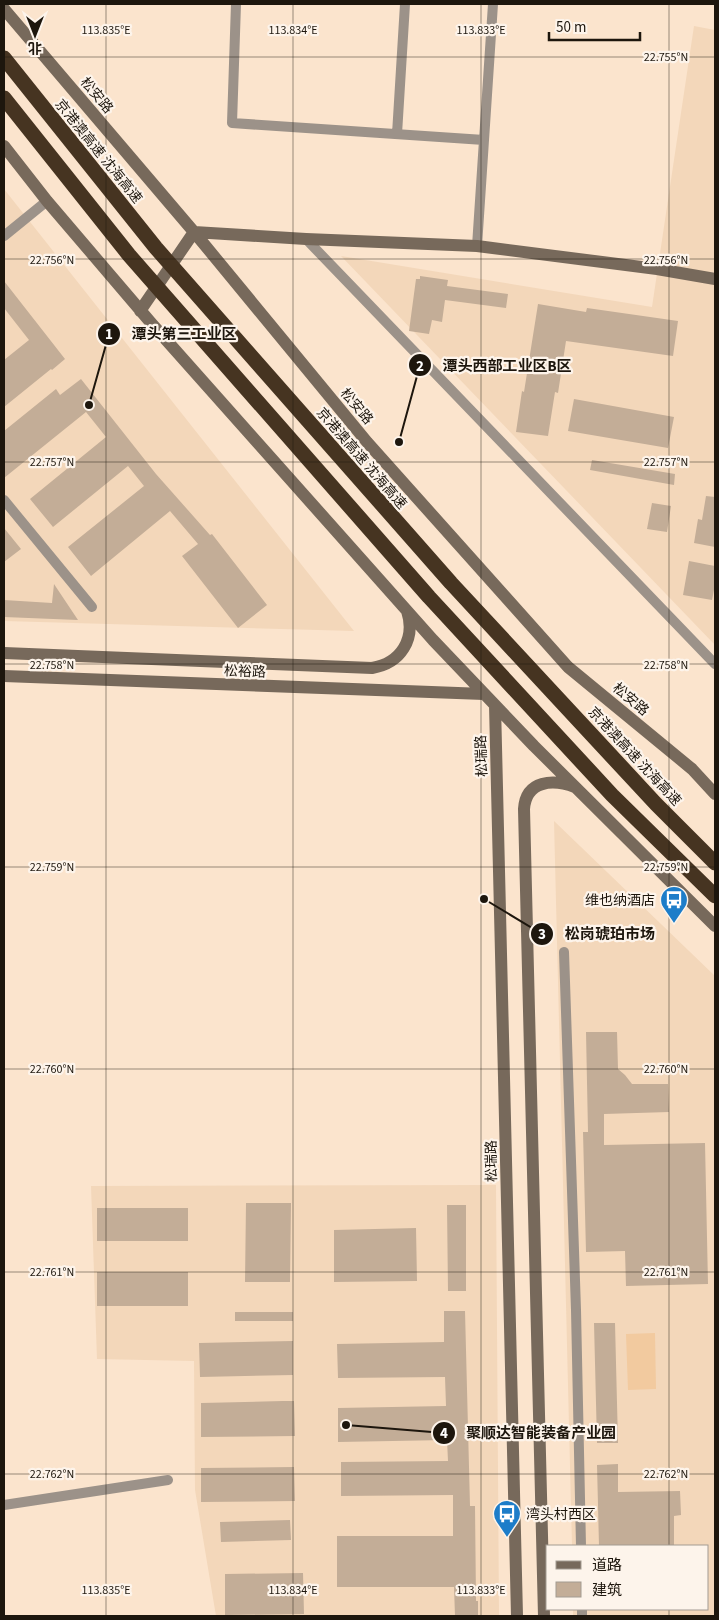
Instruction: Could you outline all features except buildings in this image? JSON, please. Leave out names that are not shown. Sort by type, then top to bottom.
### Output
[{"type":"highway","name":"京港澳高速 沈海高速","points":[[4,58],[156,248],[451,583],[715,863]]},
{"type":"highway","points":[[4,98],[129,255],[428,597],[612,795],[715,896]]},
{"type":"street","points":[[236,4],[232,123],[484,140]]},
{"type":"street","points":[[397,134],[405,4]]},
{"type":"street","points":[[477,246],[493,4]]},
{"type":"street","name":"松安路","points":[[4,9],[194,232],[367,442],[568,667],[692,769],[715,794]]},
{"type":"street","points":[[4,146],[47,201],[140,311],[407,611],[484,694],[715,926]]},
{"type":"street","points":[[4,236],[47,201]]},
{"type":"street","points":[[140,311],[194,232],[477,246],[657,269],[715,279]]},
{"type":"street","points":[[306,239],[715,664]]},
{"type":"street","points":[[4,500],[92,607]]},
{"type":"street","name":"松裕路","points":[[4,653],[372,668],[389,663],[401,653],[407,642],[410,628],[407,611]]},
{"type":"street","name":"松裕路","points":[[4,676],[484,694]]},
{"type":"street","name":"松瑞路","points":[[495,705],[517,1616]]},
{"type":"street","points":[[544,1616],[524,809],[526,796],[534,787],[556,783],[575,787]]},
{"type":"street","points":[[564,952],[576,1310],[581,1545]]},
{"type":"street","points":[[4,1506],[168,1480]]},
{"type":"shaded area","points":[[694,26],[715,30],[715,645],[341,256],[652,307]]},
{"type":"shaded area","points":[[4,189],[354,631],[4,621]]},
{"type":"shaded area","points":[[554,821],[715,976],[715,1616],[573,1616],[573,1610],[709,1610],[709,1545],[572,1545]]},
{"type":"shaded area","points":[[496,1185],[499,1616],[216,1616],[195,1490],[194,1361],[97,1359],[91,1186]]},
{"type":"shaded area","points":[[655,1333],[656,1389],[628,1390],[626,1334]]},
{"type":"place","name":"潭头第三工业区","points":[[89,405]]},
{"type":"place","name":"潭头西部工业区B区","points":[[399,442]]},
{"type":"place","name":"松岗琥珀市场","points":[[484,899]]},
{"type":"place","name":"维也纳酒店","points":[[674,924]]},
{"type":"place","name":"聚顺达智能装备产业园","points":[[346,1425]]},
{"type":"place","name":"湾头村西区","points":[[507,1538]]}]
